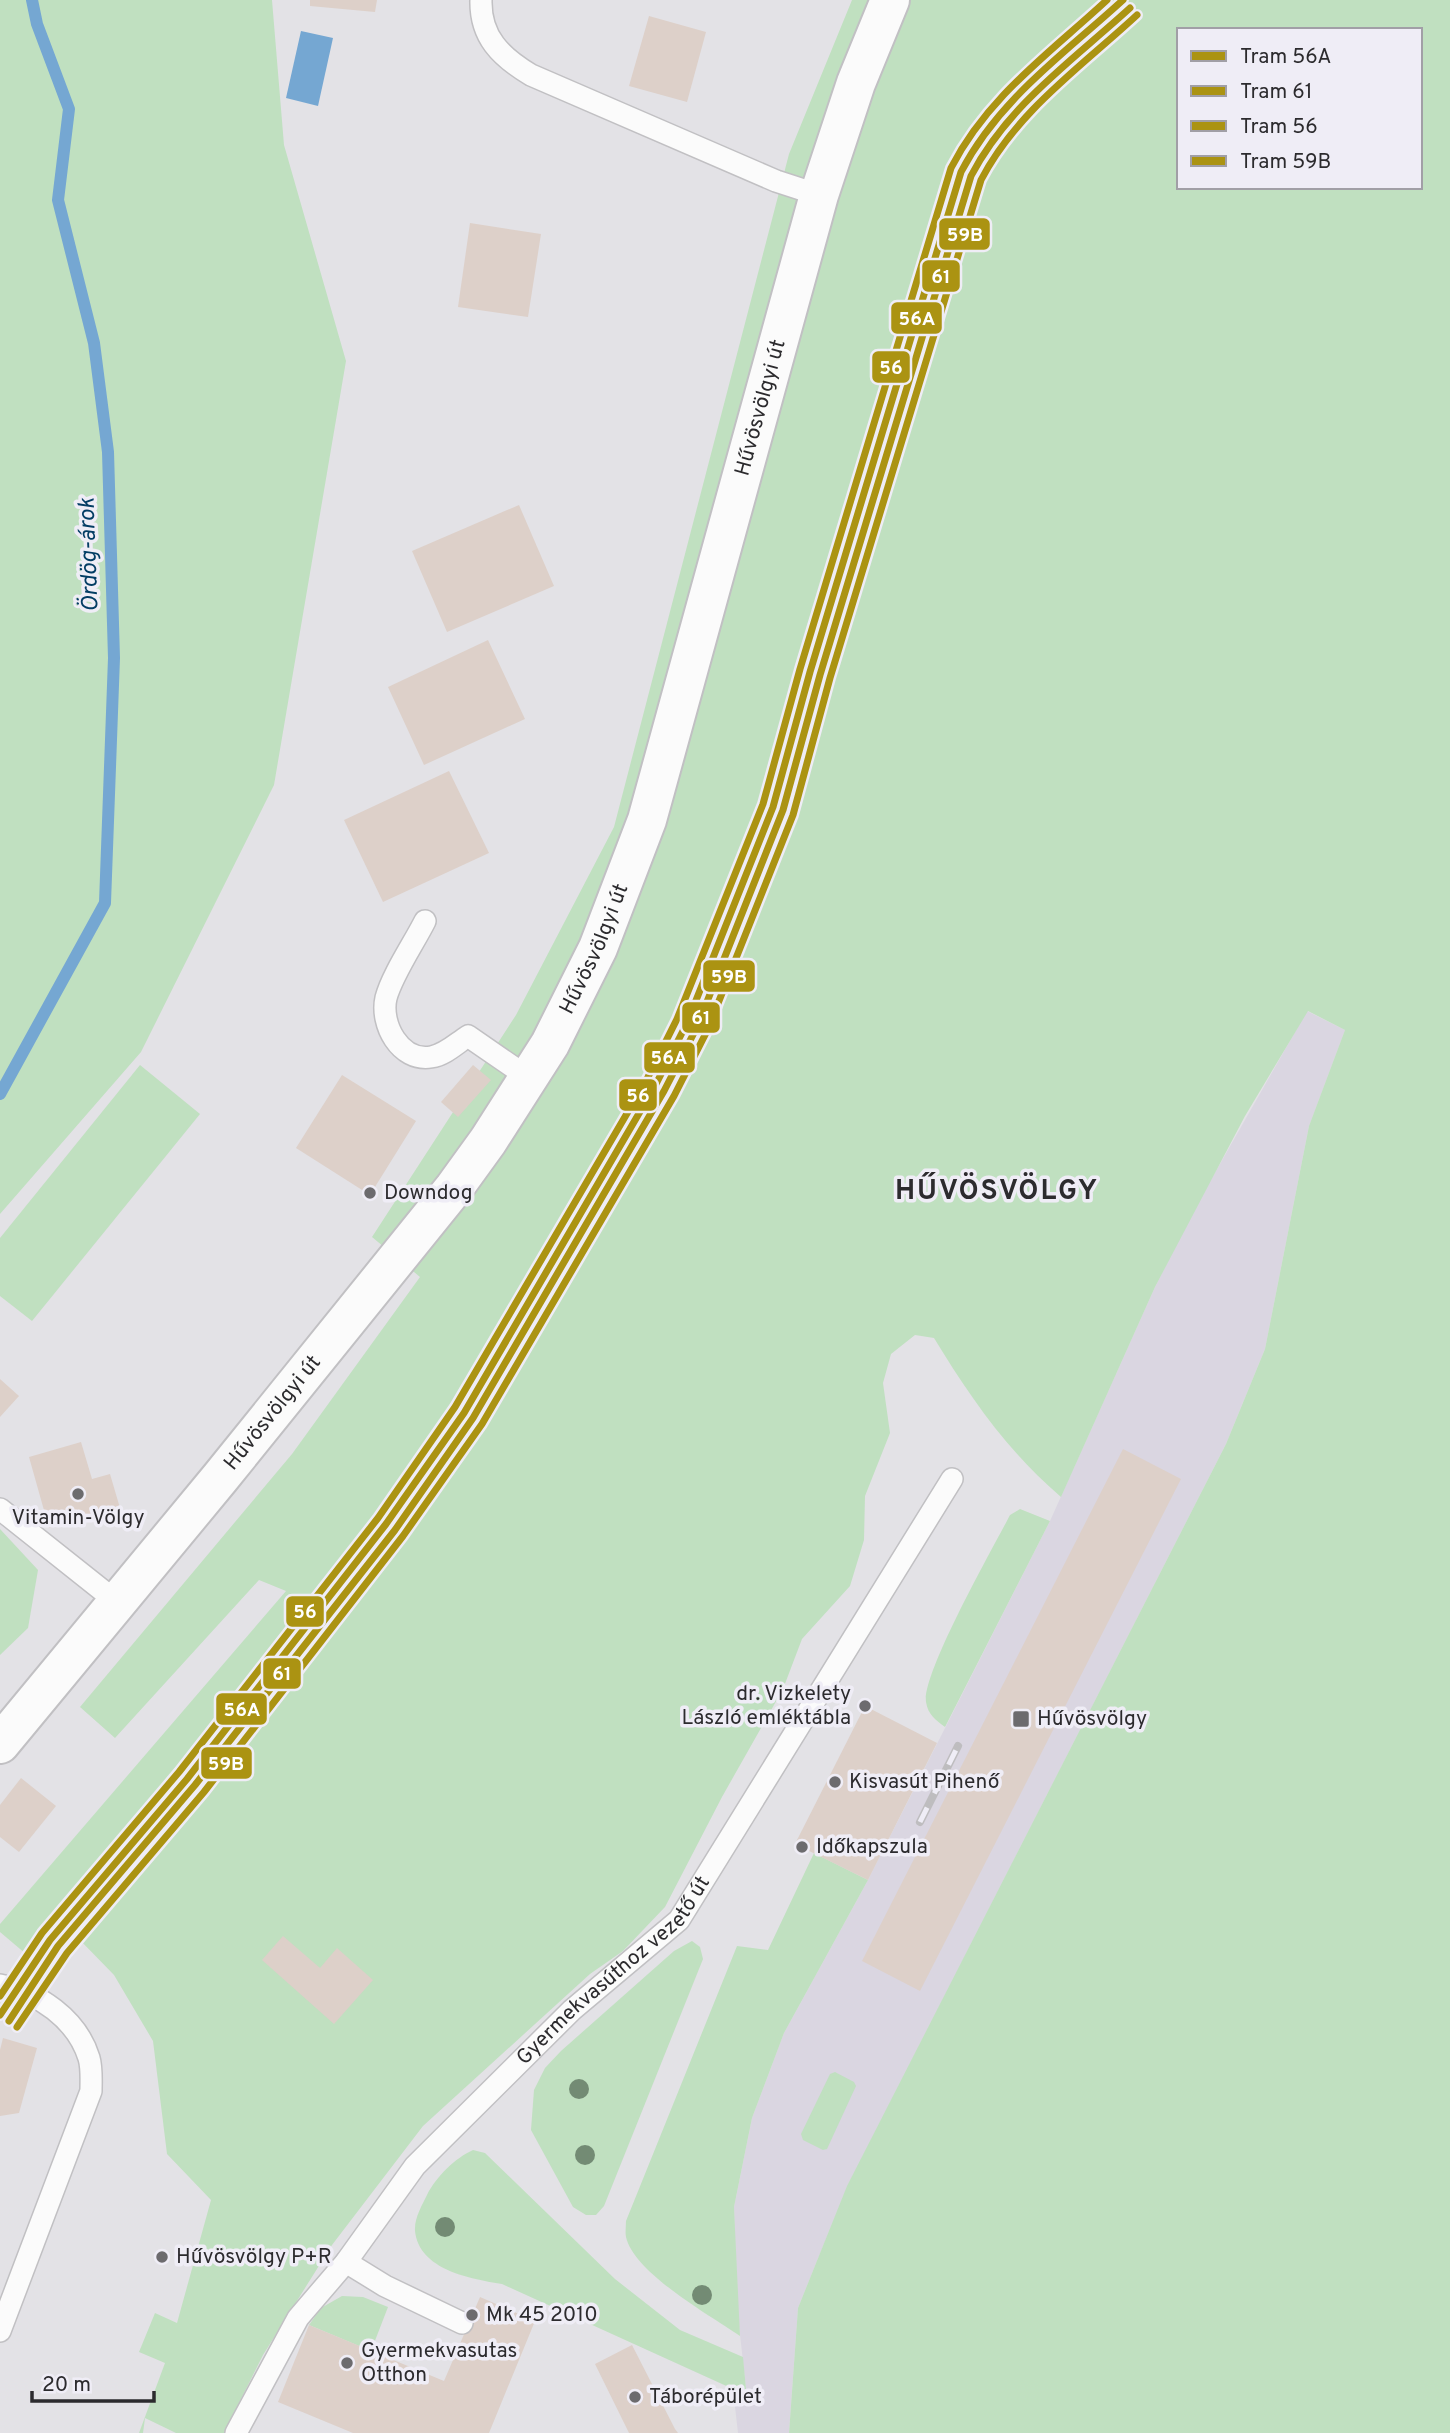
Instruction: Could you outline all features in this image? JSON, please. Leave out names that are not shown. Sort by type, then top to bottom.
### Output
[{"type":"main road","name":"Hűvösvölgyi út","points":[[0,1744],[454,1188],[550,1044],[598,948],[648,820],[819,195],[856,83],[890,0]]},
{"type":"lane","points":[[481,0],[481,15],[503,59],[531,75],[776,181],[819,195]]},
{"type":"lane","points":[[425,921],[386,997],[385,1018],[392,1035],[402,1049],[418,1057],[432,1057],[468,1036],[529,1078]]},
{"type":"lane","name":"Gyermekvasúthoz vezető út","points":[[236,2433],[298,2318],[346,2262],[415,2166],[572,2010],[679,1920],[952,1479]]},
{"type":"lane","points":[[0,1509],[117,1602]]},
{"type":"lane","points":[[0,1985],[15,1988],[45,2002],[72,2026],[89,2059],[91,2091],[0,2331]]},
{"type":"lane","points":[[346,2262],[396,2291],[462,2323]]},
{"type":"shaded area","points":[[1307,1011],[1345,1030],[1309,1126],[1265,1349],[1226,1444],[847,2187],[798,2308],[789,2433],[738,2433],[733,2389],[746,2388],[737,2308],[734,2207],[752,2118],[784,2033],[868,1880],[1050,1521],[1155,1287],[1196,1206]]},
{"type":"green space","points":[[0,0],[272,0],[284,145],[346,361],[274,785],[141,1052],[0,1214]]},
{"type":"green space","points":[[852,0],[1450,0],[1450,2433],[789,2433],[798,2308],[847,2186],[1226,1444],[1265,1349],[1309,1126],[1345,1030],[1308,1011],[1245,1116],[1155,1287],[1061,1497],[1024,1461],[991,1423],[934,1338],[915,1335],[891,1354],[883,1383],[890,1433],[865,1496],[864,1540],[850,1586],[802,1639],[783,1689],[722,1797],[665,1907],[623,1951],[590,1974],[423,2126],[332,2245],[263,2355],[224,2433],[176,2433],[145,2418],[143,2433],[139,2433],[165,2363],[139,2352],[155,2313],[177,2323],[211,2200],[167,2154],[153,2041],[114,1975],[76,1936],[46,1971],[0,1932],[0,1924],[286,1591],[259,1580],[115,1738],[80,1707],[292,1454],[420,1277],[372,1237],[516,1015],[614,827],[789,154]]},
{"type":"green space","points":[[140,1065],[200,1114],[32,1321],[0,1296],[0,1238]]},
{"type":"green space","points":[[1020,1509],[1050,1521],[945,1727],[931,1714],[926,1702],[935,1665],[960,1610],[1010,1515]]},
{"type":"green space","points":[[0,1529],[38,1570],[28,1628],[0,1655]]},
{"type":"green space","points":[[814,1853],[868,1880],[784,2033],[752,2118],[734,2207],[740,2336],[675,2292],[643,2265],[632,2251],[626,2237],[626,2221],[737,1946],[768,1950]]},
{"type":"green space","points":[[692,1941],[700,1947],[703,1959],[604,2206],[596,2215],[586,2215],[573,2207],[531,2130],[534,2090],[545,2068],[561,2051],[674,1951]]},
{"type":"green space","points":[[835,2072],[854,2082],[856,2086],[827,2149],[823,2150],[803,2140],[801,2134],[830,2074]]},
{"type":"green space","points":[[473,2150],[485,2153],[615,2279],[680,2330],[743,2357],[746,2389],[733,2389],[502,2284],[462,2275],[436,2264],[419,2244],[415,2231],[416,2222],[431,2188],[441,2175],[459,2158]]},
{"type":"green space","points":[[342,2296],[363,2297],[388,2307],[371,2351],[309,2325],[321,2308]]},
{"type":"water","points":[[301,31],[333,38],[318,106],[286,98]]},
{"type":"building","points":[[310,0],[377,0],[375,12],[310,6]]},
{"type":"building","points":[[649,16],[706,32],[687,102],[629,86]]},
{"type":"building","points":[[470,223],[541,234],[528,317],[458,307]]},
{"type":"building","points":[[519,505],[554,586],[447,632],[412,551]]},
{"type":"building","points":[[488,640],[525,719],[424,765],[388,687]]},
{"type":"building","points":[[449,771],[489,853],[383,902],[344,820]]},
{"type":"building","points":[[473,1065],[491,1080],[458,1117],[441,1102]]},
{"type":"building","points":[[342,1075],[416,1121],[370,1195],[296,1148]]},
{"type":"building","points":[[0,1379],[19,1396],[0,1417]]},
{"type":"building","name":"Vitamin-Völgy","points":[[81,1442],[92,1479],[110,1474],[120,1508],[49,1528],[29,1457]]},
{"type":"building","name":"Hűvösvölgy","points":[[1123,1449],[1181,1479],[920,1991],[862,1961]]},
{"type":"building","points":[[865,1706],[937,1743],[868,1880],[795,1844]]},
{"type":"building","points":[[21,1778],[56,1806],[19,1852],[0,1837],[0,1805]]},
{"type":"building","points":[[283,1936],[320,1968],[337,1948],[373,1980],[334,2024],[262,1960]]},
{"type":"building","points":[[3,2038],[37,2048],[19,2113],[0,2116],[0,2050]]},
{"type":"building","name":"Gyermekvasutas Otthon","points":[[480,2297],[535,2321],[489,2433],[353,2433],[278,2402],[309,2325],[444,2381]]},
{"type":"building","name":"Táborépület","points":[[632,2345],[678,2433],[629,2433],[595,2364]]},
{"type":"waterway","name":"Ördög-árok","points":[[0,1094],[105,903],[114,658],[108,452],[94,343],[58,200],[69,109],[37,24],[32,0]]},
{"type":"railway","points":[[920,1822],[958,1746]]},
{"type":"tram line","name":"56","points":[[0,1996],[42,1933],[179,1772],[378,1518],[455,1407],[646,1081],[677,1019],[763,804],[800,669],[951,168],[966,142],[1002,97],[1042,57],[1107,0]]},
{"type":"tram line","name":"56A","points":[[0,2015],[50,1940],[187,1779],[386,1524],[464,1413],[655,1086],[687,1023],[773,807],[810,672],[961,172],[976,146],[1013,100],[1123,0]]},
{"type":"tram line","name":"61","points":[[9,2021],[58,1946],[195,1785],[395,1530],[473,1418],[664,1091],[697,1027],[783,810],[820,675],[971,176],[1003,127],[1022,106],[1130,8]]},
{"type":"tram line","name":"59B","points":[[17,2027],[67,1953],[204,1792],[403,1536],[482,1424],[674,1096],[707,1031],[793,815],[830,678],[981,180],[996,155],[1031,111],[1137,15]]},
{"type":"place","name":"Downdog","points":[[370,1193]]},
{"type":"place","name":"Vitamin-Völgy","points":[[78,1494]]},
{"type":"place","name":"dr. Vizkelety László emléktábla","points":[[865,1706]]},
{"type":"place","name":"Hűvösvölgy","points":[[1021,1719]]},
{"type":"place","name":"Kisvasút Pihenő","points":[[835,1782]]},
{"type":"place","name":"Időkapszula","points":[[802,1847]]},
{"type":"place","name":"Hűvösvölgy P+R","points":[[162,2257]]},
{"type":"place","name":"Mk 45 2010","points":[[472,2315]]},
{"type":"place","name":"Gyermekvasutas Otthon","points":[[347,2363]]},
{"type":"place","name":"Táborépület","points":[[635,2397]]},
{"type":"district","name":"HŰVÖSVÖLGY","points":[[997,1192]]}]
